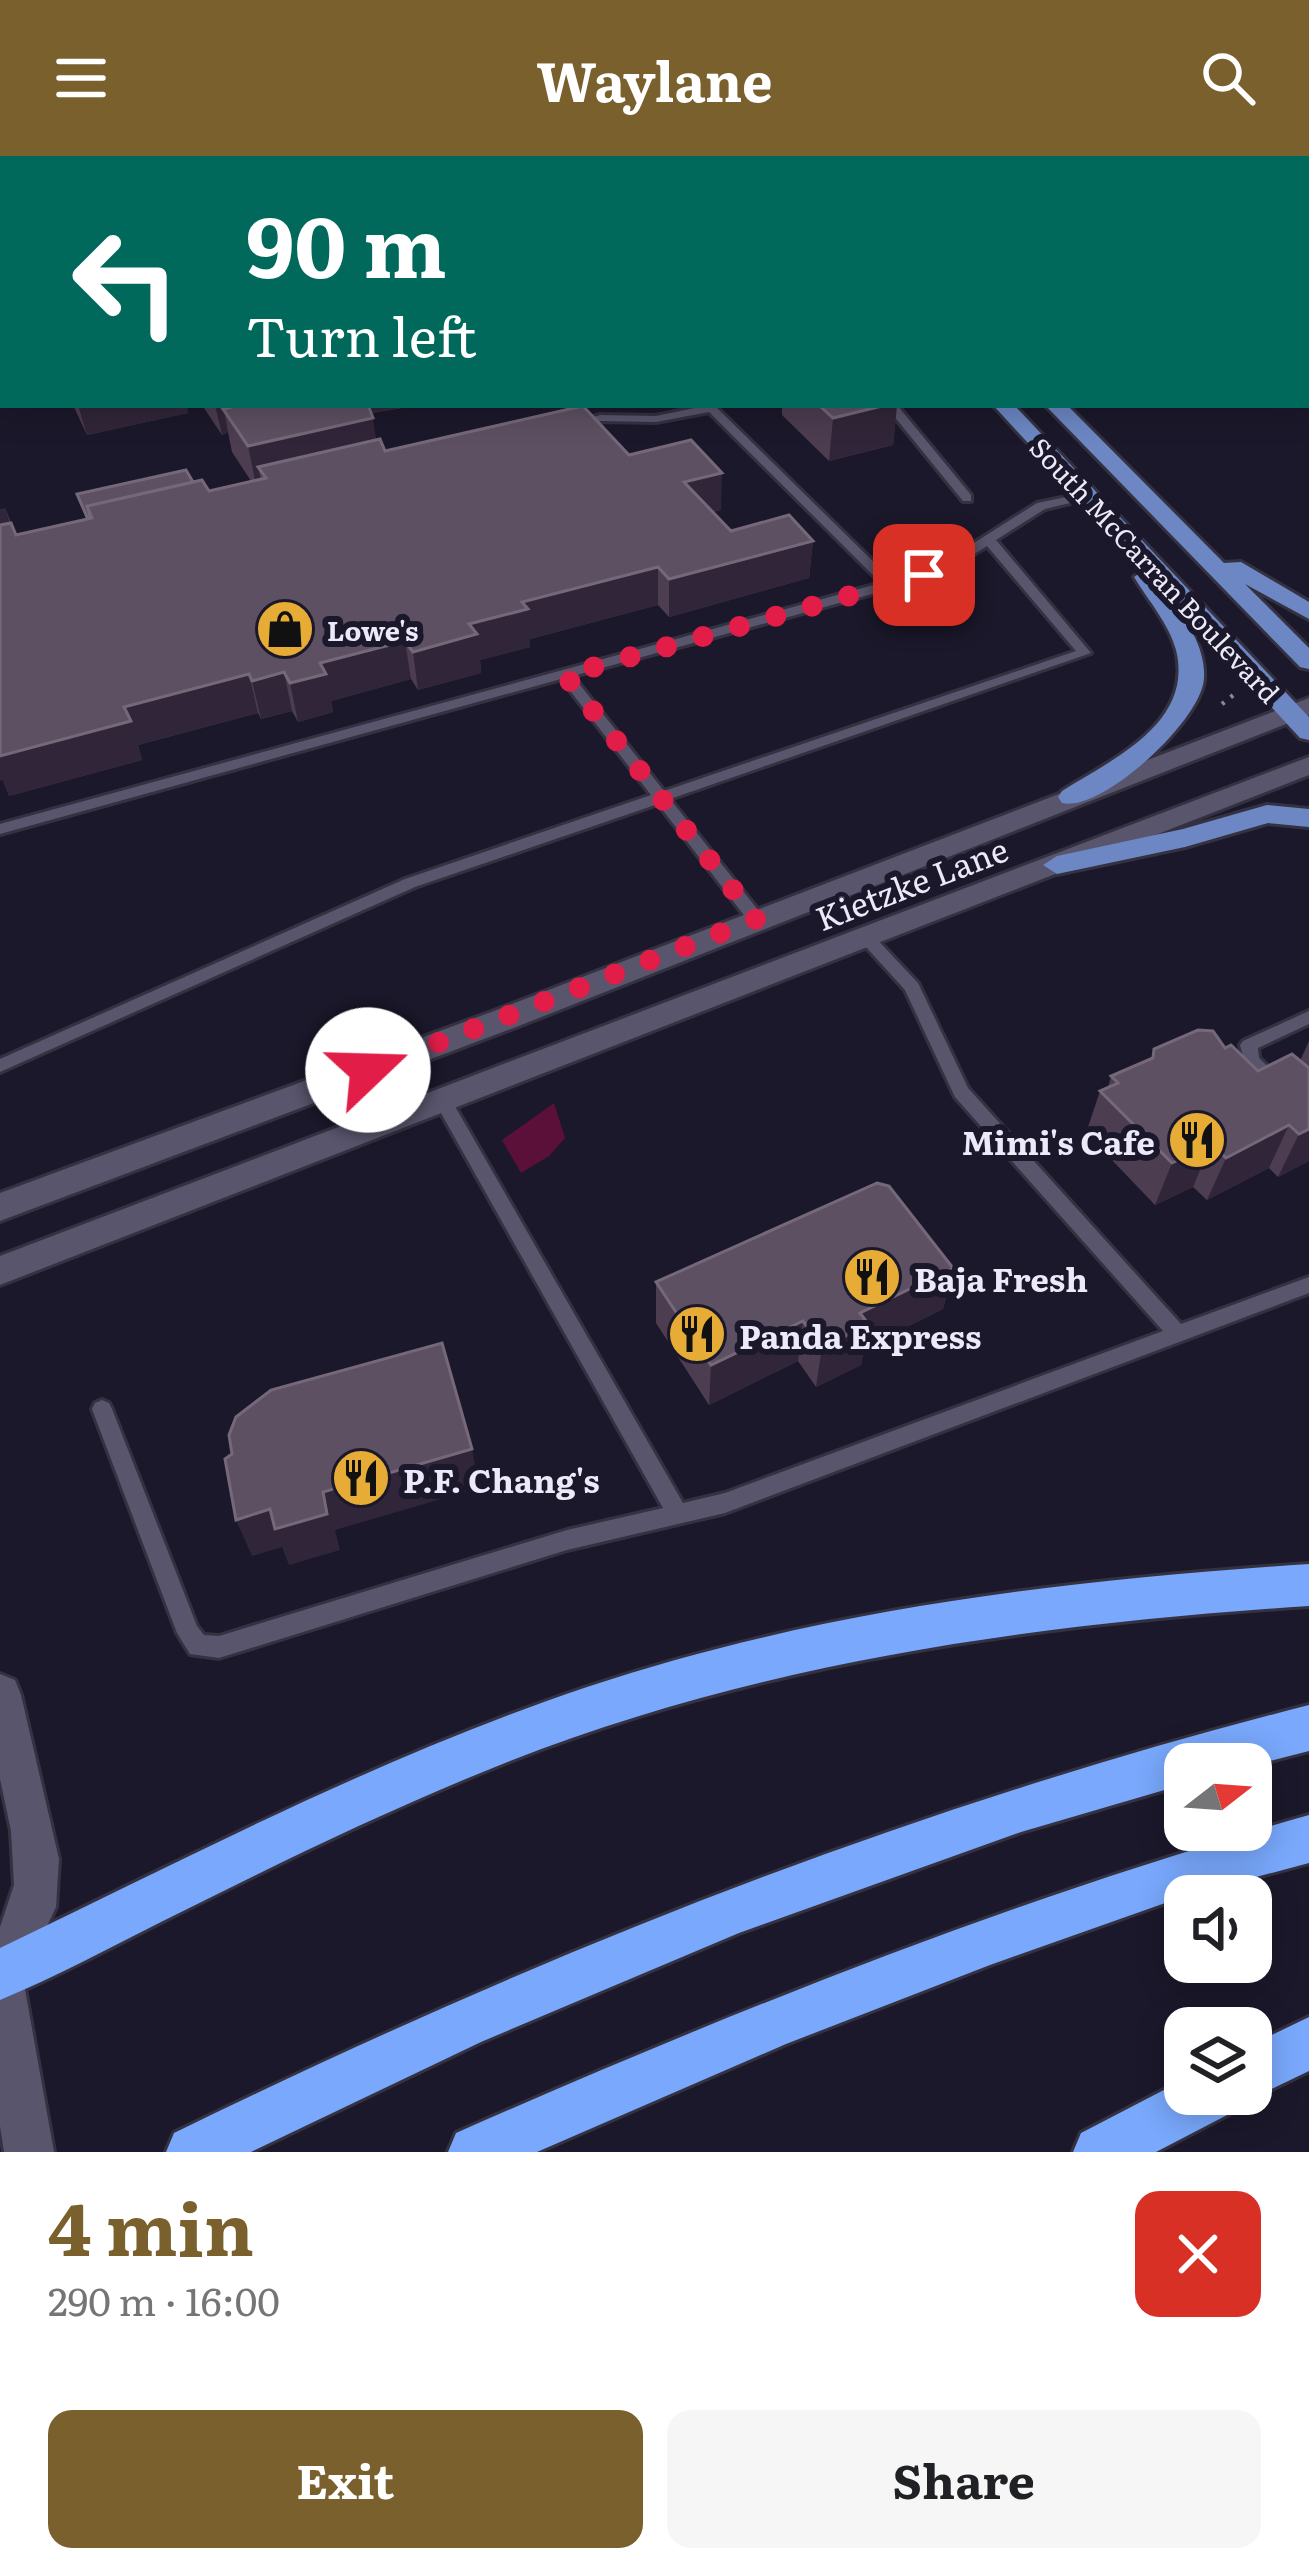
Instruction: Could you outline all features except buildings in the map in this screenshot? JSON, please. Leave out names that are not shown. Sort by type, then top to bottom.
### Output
[{"type":"highway","points":[[0,1976],[342,1811],[590,1708],[830,1646],[976,1617],[1192,1591],[1309,1585]]},
{"type":"highway","points":[[193,2152],[401,2049],[746,1904],[985,1820],[1309,1728]]},
{"type":"highway","points":[[475,2152],[681,2060],[957,1950],[1074,1908],[1309,1839]]},
{"type":"highway","points":[[1272,2063],[1309,2043]]},
{"type":"highway","points":[[1100,2152],[1171,2115]]},
{"type":"main road","name":"South McCarran Boulevard","points":[[1006,408],[1303,717]]},
{"type":"main road","name":"South McCarran Boulevard","points":[[1058,408],[1309,662]]},
{"type":"main road","points":[[1072,797],[1164,733],[1182,715],[1191,697],[1189,651],[1092,501]]},
{"type":"main road","points":[[1186,538],[1309,612]]},
{"type":"main road","name":"Kietzke Lane","points":[[0,1207],[1072,797],[1303,717]]},
{"type":"main road","name":"Kietzke Lane","points":[[0,1271],[1309,765]]},
{"type":"main road","points":[[1057,865],[1185,838],[1268,814],[1309,818]]},
{"type":"main road","points":[[0,1695],[32,1838],[37,1886],[33,1908],[0,1976],[29,2152]]},
{"type":"lane","points":[[554,429],[600,418],[656,419],[711,408],[890,585]]},
{"type":"lane","points":[[893,408],[967,498]]},
{"type":"lane","points":[[0,829],[937,572],[1041,506],[1092,501]]},
{"type":"lane","points":[[0,1066],[410,884],[1084,653],[988,539]]},
{"type":"lane","points":[[565,675],[756,919]]},
{"type":"lane","points":[[865,937],[912,988],[961,1091],[1178,1334]]},
{"type":"lane","points":[[1309,1017],[1249,1046],[1250,1060],[1309,1116]]},
{"type":"lane","points":[[443,1101],[677,1514]]},
{"type":"lane","points":[[102,1409],[188,1633],[198,1646],[219,1647],[567,1540],[725,1503],[1309,1285]]},
{"type":"path","points":[[1222,704],[1236,693]]},
{"type":"shaded area","points":[[554,1103],[565,1138],[549,1156],[521,1173],[502,1140]]},
{"type":"place","name":"Lowe's","points":[[285,629]]},
{"type":"place","name":"Mimi's Cafe","points":[[1197,1140]]},
{"type":"place","name":"Baja Fresh","points":[[872,1277]]},
{"type":"place","name":"Panda Express","points":[[697,1334]]},
{"type":"place","name":"P.F. Chang's","points":[[361,1478]]},
{"type":"route","points":[[368,1070],[756,919],[565,675],[924,575]]}]
